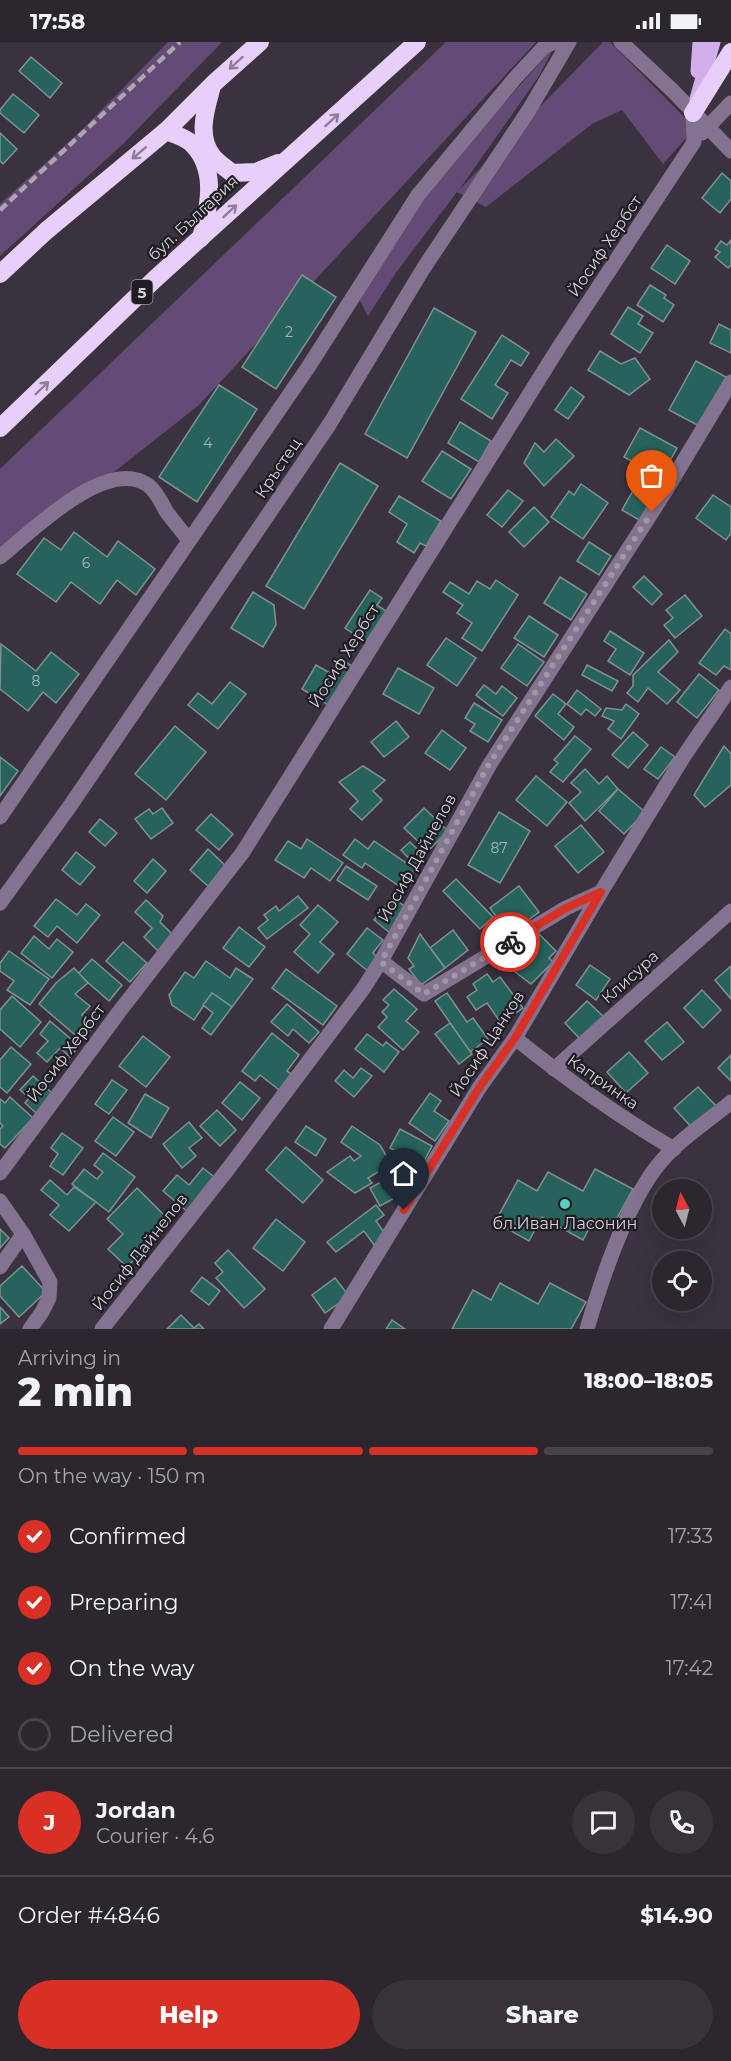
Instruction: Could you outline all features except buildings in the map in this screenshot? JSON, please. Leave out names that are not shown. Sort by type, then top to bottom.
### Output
[{"type":"highway","points":[[0,274],[46,231],[166,131],[213,84],[260,42]]},
{"type":"highway","name":"бул. България","points":[[0,428],[201,238],[417,42]]},
{"type":"highway","points":[[693,113],[731,52]]},
{"type":"highway","points":[[213,84],[203,123],[206,144],[213,157],[232,172],[256,172],[288,159]]},
{"type":"highway","points":[[166,131],[190,142],[203,157],[210,183],[209,207],[201,238]]},
{"type":"main road","points":[[693,113],[700,42]]},
{"type":"main road","points":[[693,113],[713,42]]},
{"type":"street","points":[[0,817],[309,366],[418,195],[516,77],[545,46],[555,42]]},
{"type":"street","name":"Кръстец","points":[[0,903],[70,806],[328,425],[423,269],[523,120],[569,42]]},
{"type":"street","points":[[621,42],[731,151]]},
{"type":"street","name":"Йосиф Хербст","points":[[0,1173],[119,1012],[243,852],[559,346],[694,142],[731,103]]},
{"type":"street","points":[[693,113],[694,142]]},
{"type":"street","name":"Йосиф Дайнелов","points":[[102,1329],[235,1160],[381,962],[489,764],[665,492],[731,382]]},
{"type":"street","points":[[0,557],[81,492],[114,478],[132,479],[147,485],[158,496],[167,512],[189,540]]},
{"type":"street","name":"Йосиф Цанков","points":[[331,1329],[479,1088],[515,1038],[684,756],[731,687]]},
{"type":"street","points":[[381,962],[424,994],[566,908],[601,892]]},
{"type":"street","name":"Клисура","points":[[554,1069],[731,911]]},
{"type":"street","name":"Капринка","points":[[515,1038],[554,1069],[633,1125],[674,1149]]},
{"type":"street","points":[[587,1329],[612,1255],[636,1201],[656,1168],[674,1149],[731,1102]]},
{"type":"street","points":[[0,1201],[23,1234],[50,1282],[49,1298],[30,1329]]},
{"type":"street","points":[[0,1267],[23,1234]]},
{"type":"shaded area","points":[[168,42],[222,42],[123,144],[0,256],[0,204],[83,129]]},
{"type":"shaded area","points":[[446,42],[536,42],[199,405],[0,562],[0,469]]},
{"type":"shaded area","points":[[603,42],[610,42],[687,120],[686,138],[663,164],[622,110],[592,124],[486,207],[457,192],[395,274],[368,316],[357,295],[433,183],[554,47],[539,76],[459,190]]},
{"type":"railway","points":[[0,210],[180,42]]},
{"type":"way so far","points":[[510,942],[424,994],[381,962],[489,764],[652,512]]},
{"type":"place","name":"бл.Иван Ласонин","points":[[565,1204]]},
{"type":"route","points":[[404,1210],[479,1088],[515,1038],[601,892],[566,908],[510,942]]}]
